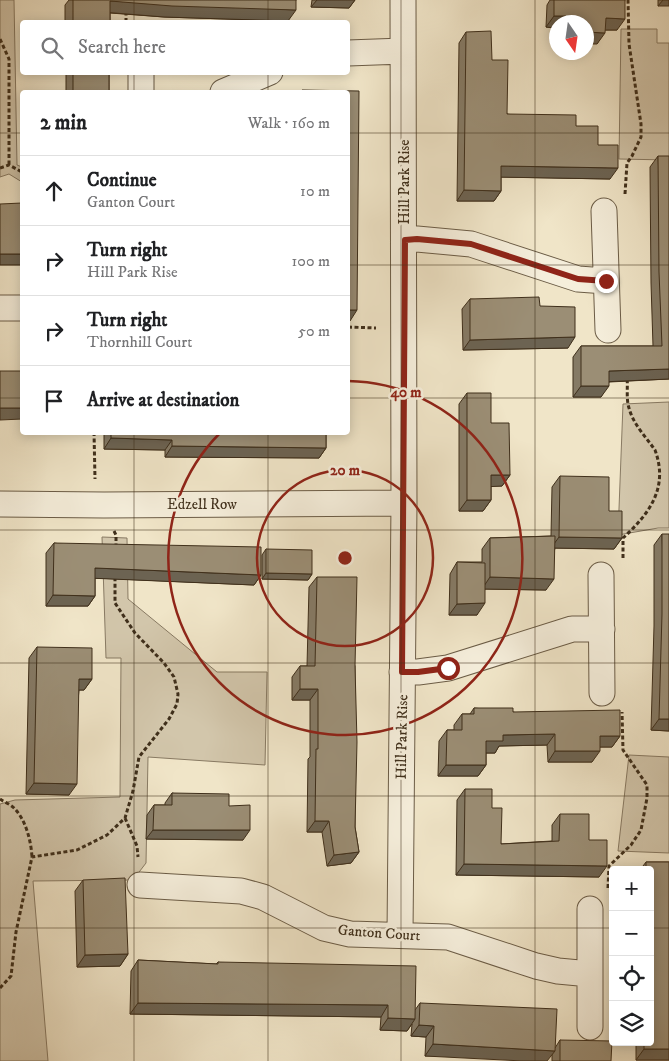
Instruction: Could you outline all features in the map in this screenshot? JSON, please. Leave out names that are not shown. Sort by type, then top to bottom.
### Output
[{"type":"street","name":"Hill Park Rise","points":[[400,934],[405,240],[403,0]]},
{"type":"street","points":[[350,53],[403,51]]},
{"type":"street","points":[[141,75],[141,90]]},
{"type":"street","points":[[228,90],[263,75]]},
{"type":"street","points":[[604,211],[608,330]]},
{"type":"street","points":[[405,240],[417,239],[471,244],[578,279],[606,281]]},
{"type":"street","points":[[0,308],[20,308]]},
{"type":"street","name":"Edzell Row","points":[[0,504],[404,503]]},
{"type":"street","points":[[601,575],[602,692]]},
{"type":"street","points":[[402,672],[448,668],[572,629],[602,629]]},
{"type":"street","name":"Ganton Court","points":[[140,885],[241,891],[264,897],[324,928],[350,934],[400,934],[448,938],[536,966],[590,974]]},
{"type":"street","points":[[590,909],[590,1027]]},
{"type":"path","points":[[604,211],[624,212],[627,163],[641,137],[629,44],[628,0]]},
{"type":"path","points":[[126,8],[126,20]]},
{"type":"path","points":[[0,39],[9,59],[9,165]]},
{"type":"path","points":[[0,168],[9,165],[20,171]]},
{"type":"path","points":[[627,370],[629,408],[644,436],[656,451],[664,470],[664,484]]},
{"type":"path","points":[[94,435],[96,489],[116,535],[116,554]]},
{"type":"path","points":[[601,575],[624,574],[623,538],[648,515],[662,495]]},
{"type":"path","points":[[32,857],[77,850],[107,835],[124,818],[133,791],[139,757],[169,719],[177,704],[178,694],[174,677],[164,663],[135,633],[115,603],[116,574]]},
{"type":"path","points":[[590,909],[608,909],[609,866],[631,845],[641,830],[647,798],[647,785],[622,750],[621,694],[602,692]]},
{"type":"path","points":[[0,799],[14,808],[26,827],[31,840],[32,857],[16,932],[11,976],[0,988]]},
{"type":"path","points":[[124,818],[137,846],[140,885]]},
{"type":"shaded area","points":[[0,0],[14,0],[17,165],[20,166],[20,181],[9,174],[0,177]]},
{"type":"shaded area","points":[[621,29],[657,29],[657,43],[669,43],[669,160],[619,159]]},
{"type":"shaded area","points":[[669,402],[669,528],[618,535],[623,404]]},
{"type":"shaded area","points":[[102,537],[127,538],[128,599],[217,672],[267,672],[265,765],[148,757],[146,863],[133,880],[33,881],[48,1061],[0,1061],[0,804],[15,800],[120,797],[121,658],[106,658]]},
{"type":"shaded area","points":[[629,755],[669,757],[669,853],[618,851]]},
{"type":"building","points":[[73,0],[296,0],[296,10],[172,6],[110,1],[110,20],[73,20]]},
{"type":"building","points":[[554,0],[625,0],[625,19],[606,18],[605,33],[594,32],[594,15],[554,15]]},
{"type":"building","points":[[491,31],[492,60],[508,60],[507,114],[576,115],[576,126],[598,126],[598,145],[618,145],[618,168],[501,166],[501,191],[464,190],[466,32]]},
{"type":"building","points":[[73,75],[109,75],[109,90],[73,90]]},
{"type":"building","points":[[350,91],[359,91],[357,310],[350,310]]},
{"type":"building","points":[[658,156],[669,156],[669,369],[609,371],[609,386],[581,386],[581,346],[662,346]]},
{"type":"building","points":[[20,203],[20,254],[0,254],[0,204]]},
{"type":"building","points":[[539,297],[540,306],[575,307],[575,337],[470,340],[470,299]]},
{"type":"building","points":[[0,371],[20,371],[20,408],[0,408]]},
{"type":"building","points":[[467,393],[491,393],[491,423],[509,423],[510,475],[491,475],[491,500],[467,500]]},
{"type":"building","points":[[111,435],[326,435],[326,448],[172,446],[172,440],[111,438]]},
{"type":"building","points":[[560,476],[609,477],[609,511],[622,511],[622,538],[559,537]]},
{"type":"building","points":[[662,534],[669,534],[669,719],[659,719]]},
{"type":"building","points":[[555,536],[554,579],[490,577],[490,538]]},
{"type":"building","points":[[54,543],[261,547],[261,575],[95,568],[95,596],[53,595]]},
{"type":"building","points":[[266,549],[312,550],[312,574],[266,573]]},
{"type":"building","points":[[457,562],[485,563],[485,603],[457,604]]},
{"type":"building","points":[[317,577],[357,577],[355,827],[359,852],[334,855],[329,821],[315,821],[318,689],[300,689],[300,666],[315,666]]},
{"type":"building","points":[[37,647],[92,648],[92,679],[79,679],[77,784],[34,783]]},
{"type":"building","points":[[474,708],[513,708],[513,712],[620,710],[620,736],[600,736],[600,751],[555,751],[555,734],[503,735],[503,741],[486,741],[486,765],[446,765],[447,730],[462,730],[462,714],[474,714]]},
{"type":"building","points":[[465,789],[492,789],[492,808],[502,808],[501,844],[559,841],[560,814],[589,814],[589,840],[607,840],[607,866],[464,864]]},
{"type":"building","points":[[172,793],[229,794],[229,806],[250,805],[250,830],[153,830],[154,805],[172,805]]},
{"type":"building","points":[[646,862],[669,862],[669,1049],[644,1049],[644,1046],[654,1046],[654,866],[646,866]]},
{"type":"building","points":[[125,878],[128,954],[85,955],[83,880]]},
{"type":"building","points":[[138,960],[218,964],[218,962],[416,966],[415,1019],[388,1018],[388,1005],[138,1003]]},
{"type":"building","points":[[420,1003],[557,1009],[555,1051],[433,1044],[434,1026],[419,1025]]},
{"type":"building","points":[[560,1040],[609,1041],[609,1046],[612,1046],[611,1061],[560,1061]]},
{"type":"route","points":[[448,668],[402,672],[405,240],[417,239],[471,244],[578,279],[606,281]]}]
